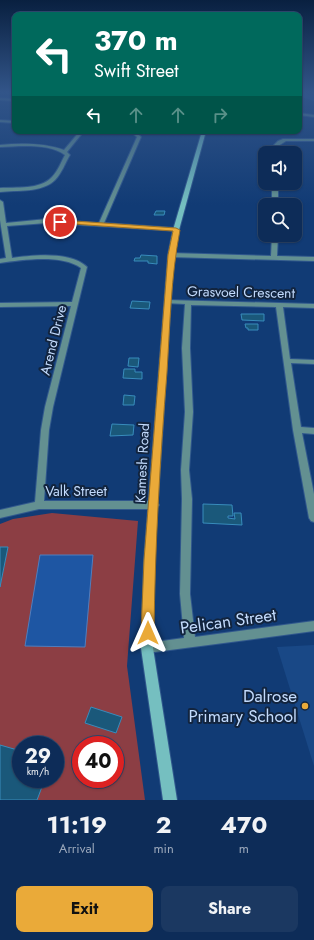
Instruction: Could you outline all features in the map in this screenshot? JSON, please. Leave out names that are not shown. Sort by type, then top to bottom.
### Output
[{"type":"street","points":[[65,152],[80,134]]},
{"type":"street","points":[[101,224],[139,137],[136,134]]},
{"type":"street","name":"Kamesh Road","points":[[170,800],[147,648],[148,588],[167,302],[172,255],[176,230],[203,134]]},
{"type":"street","points":[[276,146],[282,141],[314,140]]},
{"type":"street","points":[[0,146],[50,147],[65,152],[68,155],[50,181],[36,186],[0,190]]},
{"type":"street","points":[[0,202],[9,260]]},
{"type":"street","points":[[4,225],[36,221],[176,230]]},
{"type":"street","points":[[274,258],[275,242]]},
{"type":"street","points":[[172,255],[314,259]]},
{"type":"street","name":"Arend Drive","points":[[0,261],[44,258],[81,264],[84,271],[49,407],[45,430],[39,505]]},
{"type":"street","name":"Grasvoel Crescent","points":[[167,302],[314,306]]},
{"type":"street","points":[[188,302],[186,348],[189,412],[185,470],[187,499],[184,563],[185,594],[190,643]]},
{"type":"street","points":[[0,305],[75,304]]},
{"type":"street","points":[[279,305],[297,430],[314,518]]},
{"type":"street","points":[[288,361],[314,362]]},
{"type":"street","points":[[297,430],[314,430]]},
{"type":"street","name":"Valk Street","points":[[0,514],[39,505],[154,505]]},
{"type":"street","name":"Pelican Street","points":[[147,648],[314,626]]},
{"type":"shaded area","points":[[52,513],[138,521],[127,666],[145,800],[0,800],[0,524],[13,519]]},
{"type":"shaded area","points":[[40,555],[93,555],[85,647],[25,646]]},
{"type":"shaded area","name":"Dalrose Primary School","points":[[314,645],[314,766],[277,647]]},
{"type":"building","points":[[156,211],[165,211],[164,215],[154,215]]},
{"type":"building","points":[[141,255],[157,256],[157,264],[148,263],[148,261],[134,261],[135,258],[140,258]]},
{"type":"building","points":[[132,301],[150,302],[149,309],[130,308]]},
{"type":"building","points":[[241,314],[264,314],[264,321],[242,320]]},
{"type":"building","points":[[245,324],[258,324],[258,330],[248,330]]},
{"type":"building","points":[[129,358],[139,358],[138,367],[128,366]]},
{"type":"building","points":[[124,369],[135,369],[135,372],[142,372],[142,379],[123,378]]},
{"type":"building","points":[[124,395],[135,396],[134,405],[123,405]]},
{"type":"building","points":[[112,424],[134,425],[133,435],[110,436]]},
{"type":"building","points":[[203,504],[232,505],[233,516],[228,516],[228,518],[235,519],[234,513],[241,513],[242,525],[203,523]]},
{"type":"building","points":[[0,547],[8,547],[0,587]]},
{"type":"building","points":[[91,707],[122,717],[116,733],[85,723]]},
{"type":"building","points":[[0,745],[12,748],[12,788],[42,788],[37,800],[0,800]]},
{"type":"place","name":"Dalrose Primary School","points":[[305,706]]},
{"type":"route","points":[[60,222],[176,230],[167,302],[160,400],[154,505],[149,560],[148,633]]}]
